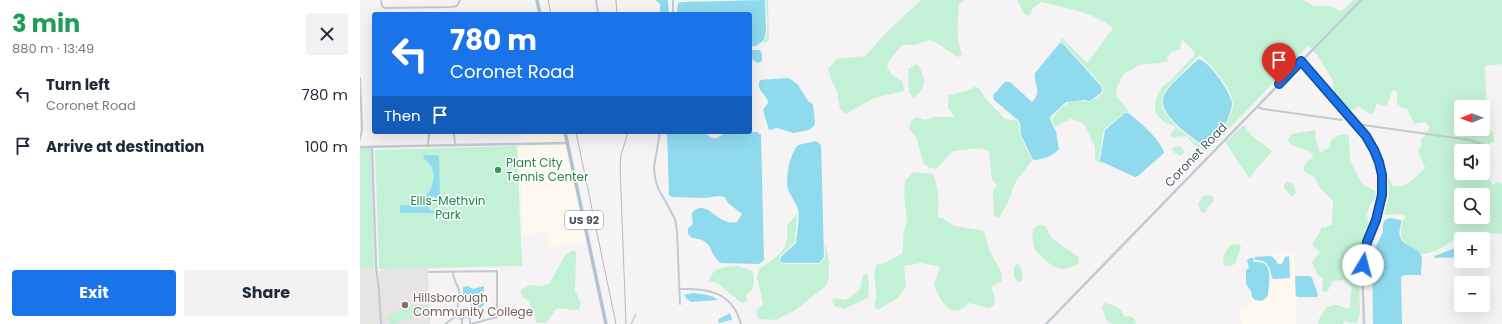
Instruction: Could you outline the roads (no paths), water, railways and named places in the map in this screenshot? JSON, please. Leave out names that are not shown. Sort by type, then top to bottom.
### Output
[{"type":"main road","points":[[537,0],[540,12]]},
{"type":"main road","name":"US 92","points":[[565,134],[606,324]]},
{"type":"street","points":[[381,0],[382,6],[385,8],[452,7],[457,6],[460,0]]},
{"type":"street","points":[[596,0],[598,12]]},
{"type":"street","points":[[673,0],[673,12]]},
{"type":"street","name":"Coronet Road","points":[[1046,324],[1361,0]]},
{"type":"street","points":[[1301,61],[1356,124],[1374,150],[1382,175],[1382,195],[1380,208],[1364,251],[1364,324]]},
{"type":"street","points":[[360,78],[362,130],[360,139]]},
{"type":"street","points":[[1257,106],[1263,109],[1342,120]]},
{"type":"street","points":[[1356,124],[1470,140],[1479,144]]},
{"type":"street","points":[[428,146],[429,134]]},
{"type":"street","points":[[454,134],[455,145]]},
{"type":"street","points":[[660,134],[654,167],[655,178],[658,188],[675,219],[677,231],[680,304]]},
{"type":"street","points":[[360,147],[567,143]]},
{"type":"street","points":[[372,147],[376,270],[379,289],[381,324]]},
{"type":"street","points":[[429,272],[497,271],[497,317],[471,324],[471,320],[468,316],[464,316],[462,319]]},
{"type":"street","points":[[445,324],[456,316],[459,295],[453,272]]},
{"type":"street","points":[[679,289],[704,289],[718,294],[734,307],[741,324]]},
{"type":"street","points":[[456,316],[462,319]]},
{"type":"street","points":[[462,319],[462,324]]},
{"type":"water","points":[[655,0],[668,0],[669,12],[660,12],[660,4]]},
{"type":"water","points":[[765,0],[766,31],[764,40],[756,46],[752,46],[752,12],[677,12],[678,3]]},
{"type":"water","points":[[1060,43],[1064,45],[1101,86],[1102,90],[1101,93],[1090,101],[1084,100],[1066,102],[1051,116],[1050,119],[1056,132],[1059,149],[1054,154],[1047,157],[1033,160],[1021,135],[1019,121],[994,100],[993,95],[1005,82],[1010,82],[1032,102],[1037,94],[1035,73]]},
{"type":"water","points":[[752,50],[760,50],[762,54],[762,61],[758,63],[752,59]]},
{"type":"water","points":[[1198,59],[1202,60],[1213,70],[1228,92],[1232,103],[1227,121],[1209,142],[1200,143],[1175,123],[1165,109],[1163,102],[1164,96],[1170,87]]},
{"type":"water","points":[[789,78],[798,85],[808,101],[813,104],[814,126],[809,130],[793,133],[777,128],[769,130],[763,110],[768,103],[759,87],[760,80]]},
{"type":"water","points":[[1125,113],[1132,116],[1149,131],[1159,143],[1164,153],[1135,177],[1100,161],[1105,130]]},
{"type":"water","points":[[752,132],[757,132],[761,135],[764,260],[759,264],[721,263],[714,256],[705,241],[692,238],[688,234],[688,228],[693,223],[692,213],[697,209],[702,208],[723,220],[737,222],[742,214],[728,203],[725,197],[672,197],[669,195],[667,134],[706,134],[712,138],[717,138],[723,134],[752,134]]},
{"type":"water","points":[[816,141],[821,145],[824,257],[819,263],[783,263],[780,261],[781,257],[796,243],[799,221],[798,209],[789,192],[787,184],[791,160],[798,145]]},
{"type":"water","points":[[424,155],[437,155],[439,157],[440,197],[439,199],[432,196],[427,200],[426,204],[431,211],[440,212],[439,214],[400,213],[400,205],[413,205],[418,203],[427,194],[433,184],[433,172],[431,166],[423,157]]},
{"type":"water","points":[[1391,218],[1401,220],[1400,234],[1402,240],[1407,245],[1417,250],[1421,255],[1421,275],[1404,275],[1401,277],[1402,324],[1373,324],[1372,254],[1383,232],[1385,220]]},
{"type":"water","points":[[1454,249],[1454,257],[1435,258],[1434,256]]},
{"type":"water","points":[[1270,256],[1274,258],[1278,264],[1282,264],[1285,257],[1289,256],[1290,278],[1273,279],[1267,264],[1254,259],[1255,257]]},
{"type":"water","points":[[1253,258],[1254,262],[1263,263],[1268,268],[1268,296],[1262,301],[1255,300],[1252,297],[1251,291],[1246,284],[1246,270],[1249,268],[1247,260]]},
{"type":"water","points":[[1310,276],[1312,278],[1318,295],[1317,297],[1296,296],[1295,277]]},
{"type":"water","points":[[468,286],[473,289],[484,286],[484,304],[482,307],[472,308],[470,300],[462,300],[463,287]]},
{"type":"water","points":[[692,293],[709,295],[718,300],[691,302],[684,295]]},
{"type":"water","points":[[730,313],[731,320],[718,322],[719,319]]},
{"type":"railway","points":[[548,0],[551,12]]},
{"type":"railway","points":[[616,0],[617,12]]},
{"type":"railway","points":[[576,134],[616,324]]},
{"type":"railway","points":[[626,324],[620,166],[621,155],[627,134]]},
{"type":"railway","points":[[631,324],[636,314]]},
{"type":"place","name":"Plant City Tennis Center","points":[[498,170]]},
{"type":"place","name":"Hillsborough Community College","points":[[405,305]]},
{"type":"park label","name":"Ellis-Methvin Park","points":[[448,208]]}]
